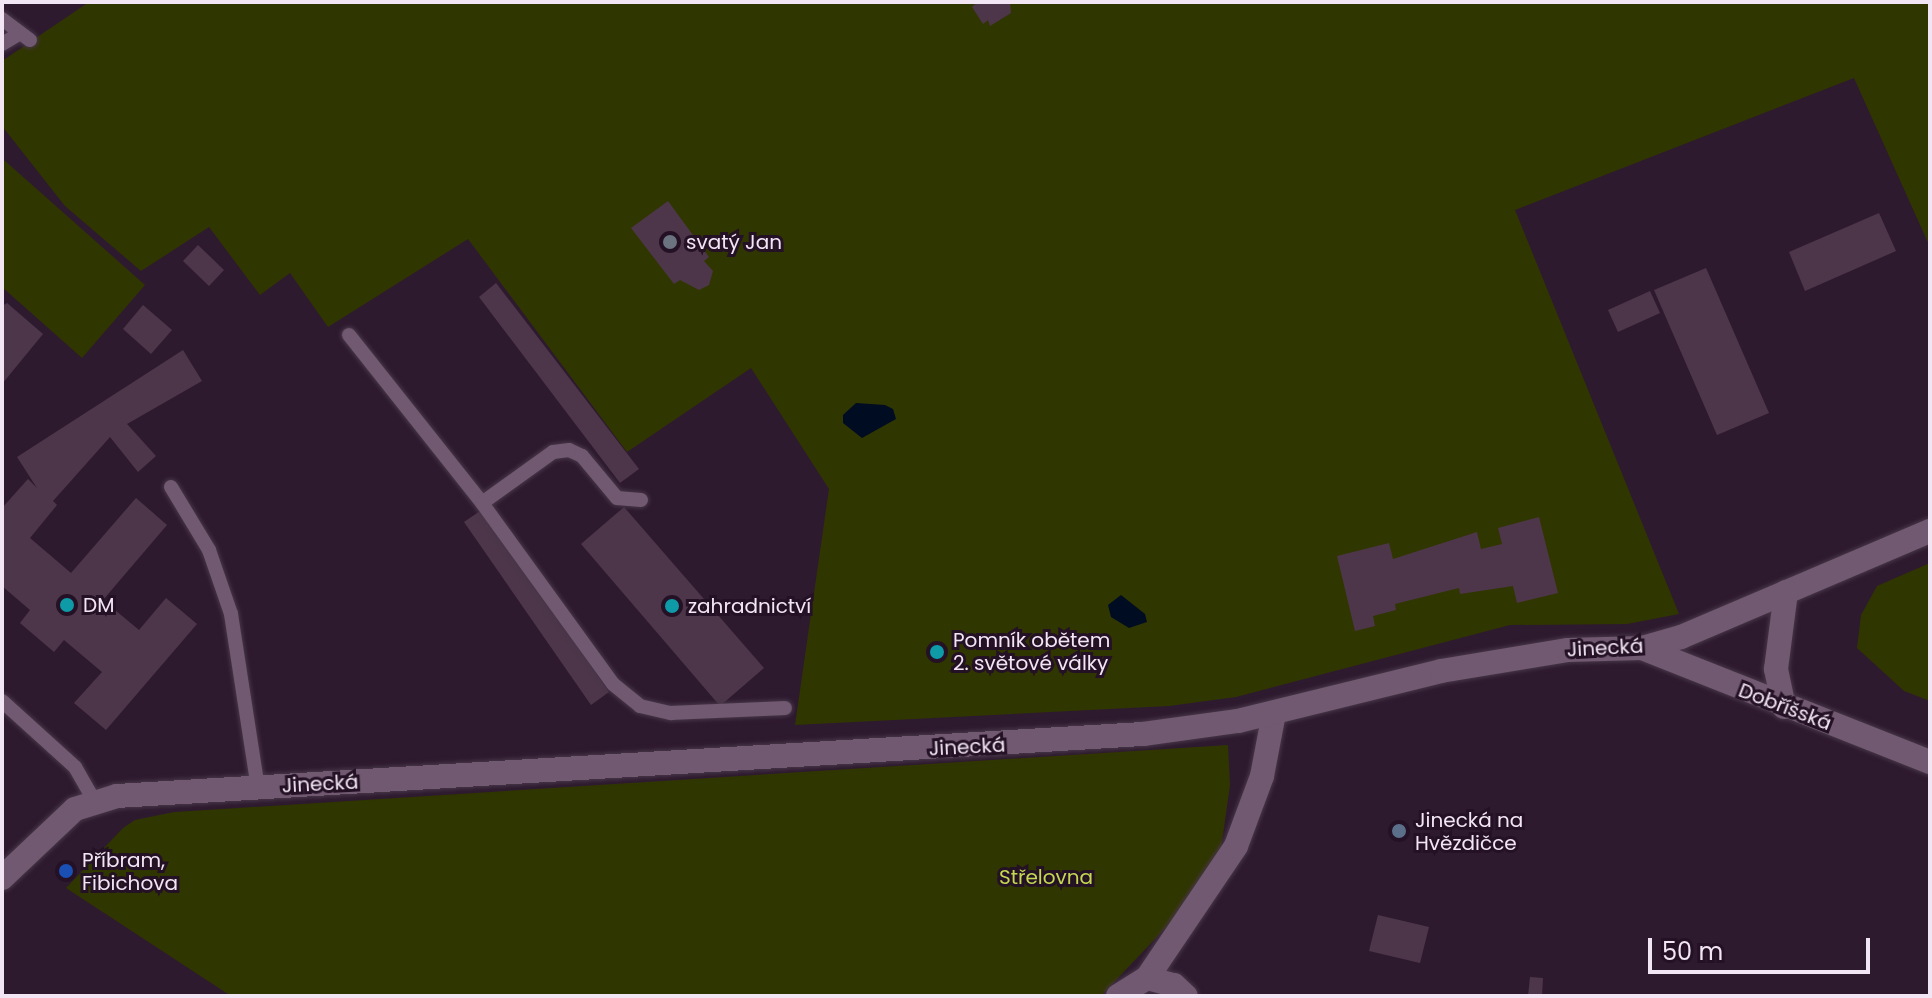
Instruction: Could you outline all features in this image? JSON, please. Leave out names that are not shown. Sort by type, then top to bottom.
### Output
[{"type":"street","name":"Jinecká","points":[[2,878],[57,823],[95,802],[164,791],[1096,739],[1274,713],[1491,660],[1642,648],[1930,531]]},
{"type":"street","points":[[1784,707],[1776,669],[1786,592]]},
{"type":"street","name":"Dobříšská","points":[[1642,648],[1784,707],[1930,762]]},
{"type":"street","points":[[1118,996],[1147,978],[1236,846],[1262,776],[1274,713]]},
{"type":"street","points":[[1147,978],[1174,985],[1186,996]]},
{"type":"lane","points":[[2,19],[25,36],[2,44]]},
{"type":"lane","points":[[349,335],[482,503],[613,684],[640,706],[671,713],[785,708]]},
{"type":"lane","points":[[482,503],[553,452],[569,450],[582,456],[617,498],[641,500]]},
{"type":"lane","points":[[171,487],[209,550],[231,614],[258,788]]},
{"type":"lane","points":[[2,701],[75,767],[95,802]]},
{"type":"green space","points":[[89,2],[1930,2],[1930,247],[1854,78],[1515,210],[1679,614],[1627,624],[1510,625],[1236,697],[1169,706],[795,725],[829,489],[751,368],[627,452],[468,239],[328,327],[290,273],[260,295],[209,227],[141,271],[65,206],[2,126],[2,61]]},
{"type":"green space","points":[[4,160],[145,285],[82,358],[2,287]]},
{"type":"green space","points":[[1930,563],[1930,701],[1904,691],[1857,648],[1861,615],[1877,586]]},
{"type":"green space","name":"Střelovna","points":[[1228,745],[1230,785],[1221,849],[1173,920],[1101,996],[231,996],[66,888],[123,828],[135,820],[174,812]]},
{"type":"water","points":[[856,403],[885,405],[893,409],[896,419],[862,438],[843,423],[843,415]]},
{"type":"water","points":[[1121,595],[1145,614],[1147,622],[1129,628],[1111,617],[1108,605]]},
{"type":"building","points":[[977,2],[1010,2],[1011,13],[990,26],[988,20],[983,24],[972,7]]},
{"type":"building","name":"svatý Jan","points":[[668,201],[709,257],[704,261],[713,271],[709,285],[699,290],[680,280],[674,284],[631,228]]},
{"type":"building","points":[[1879,213],[1896,251],[1805,291],[1789,252]]},
{"type":"building","points":[[198,245],[224,270],[209,286],[183,261]]},
{"type":"building","points":[[1706,268],[1769,413],[1717,435],[1654,290]]},
{"type":"building","points":[[496,283],[639,469],[620,483],[479,297]]},
{"type":"building","points":[[1650,291],[1660,313],[1618,332],[1608,310]]},
{"type":"building","points":[[7,303],[43,334],[2,384],[2,306]]},
{"type":"building","points":[[143,305],[172,330],[151,354],[123,329]]},
{"type":"building","points":[[183,350],[202,381],[127,424],[156,456],[138,472],[110,437],[53,501],[57,505],[30,538],[71,573],[136,498],[167,525],[103,600],[139,630],[166,598],[197,624],[106,730],[74,703],[102,672],[64,640],[54,652],[20,623],[30,610],[2,586],[2,508],[28,479],[37,488],[17,457]]},
{"type":"building","name":"zahradnictví","points":[[624,507],[764,668],[720,706],[581,544]]},
{"type":"building","points":[[483,509],[609,692],[591,705],[464,522]]},
{"type":"building","points":[[1539,517],[1558,593],[1517,603],[1513,586],[1460,594],[1459,588],[1395,604],[1396,610],[1373,616],[1375,626],[1355,631],[1337,556],[1389,543],[1393,559],[1477,532],[1481,549],[1502,544],[1498,528]]},
{"type":"building","points":[[1378,915],[1429,927],[1420,963],[1369,951]]},
{"type":"building","points":[[1530,977],[1543,978],[1542,996],[1528,996]]},
{"type":"place","name":"svatý Jan","points":[[670,242]]},
{"type":"place","name":"DM","points":[[67,605]]},
{"type":"place","name":"zahradnictví","points":[[672,606]]},
{"type":"place","name":"Pomník obětem 2. světové války","points":[[937,652]]},
{"type":"place","name":"Jinecká na Hvězdičce","points":[[1399,831]]},
{"type":"place","name":"Příbram, Fibichova","points":[[66,871]]}]
